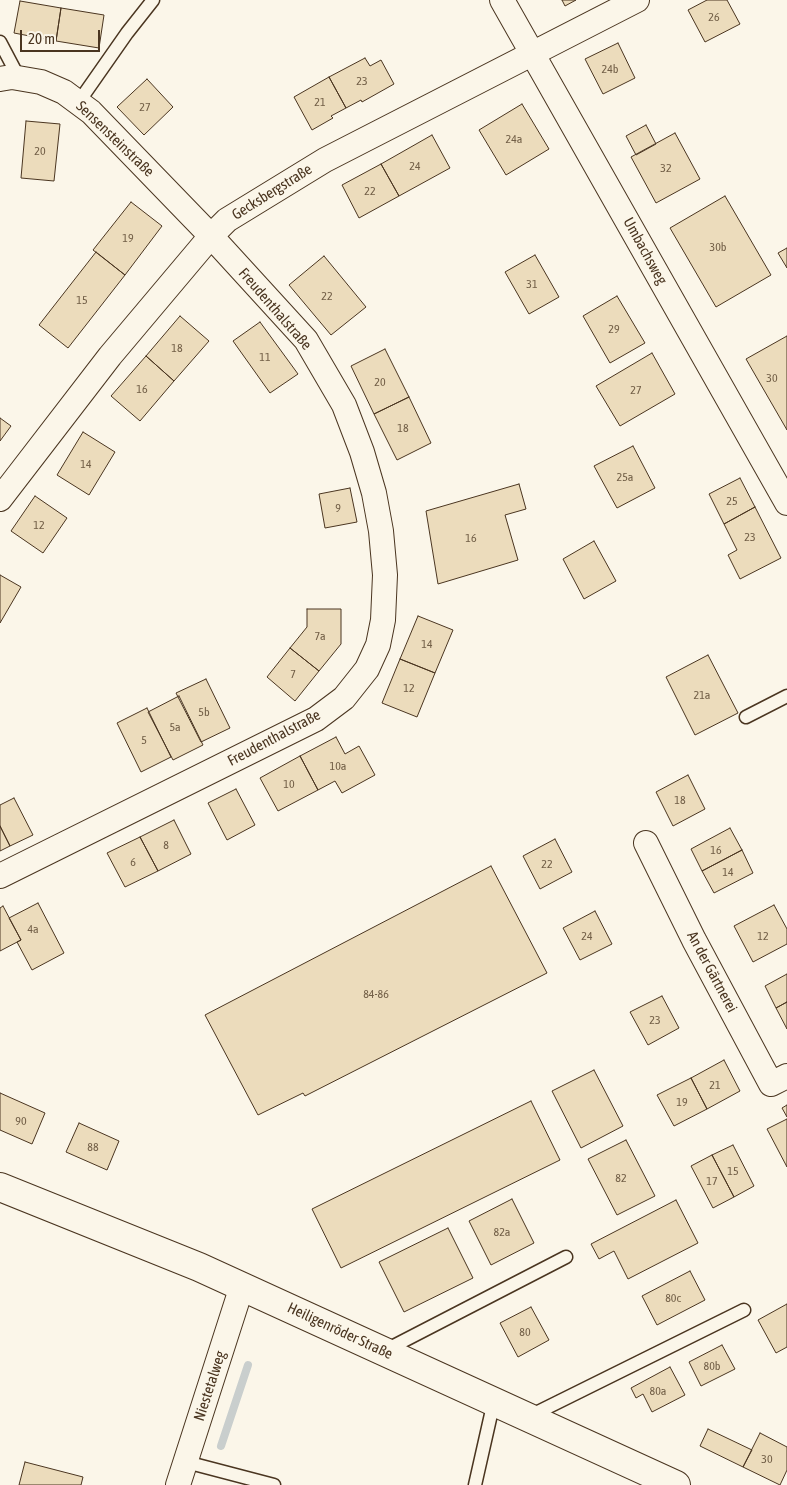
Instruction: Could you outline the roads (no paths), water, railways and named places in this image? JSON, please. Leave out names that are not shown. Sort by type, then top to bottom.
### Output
[{"type":"street","name":"Umbachsweg","points":[[502,0],[787,503]]},
{"type":"street","name":"Gecksbergstraße","points":[[0,499],[110,356],[211,236],[227,220],[325,160],[532,52],[637,0]]},
{"type":"street","name":"Sensensteinstraße","points":[[10,78],[41,82],[64,92],[91,112],[211,236]]},
{"type":"street","name":"Freudenthalstraße","points":[[0,876],[316,719],[344,698],[367,669],[378,645],[383,620],[385,575],[381,531],[374,493],[362,452],[344,405],[306,340],[211,236]]},
{"type":"street","name":"An der Gärtnerei","points":[[646,843],[694,940],[771,1084],[787,1076]]},
{"type":"street","name":"Heiligenröder Straße","points":[[0,1187],[179,1258],[676,1485]]},
{"type":"street","name":"Niestetalweg","points":[[178,1485],[242,1286]]},
{"type":"lane","points":[[78,102],[153,0]]},
{"type":"lane","points":[[0,42],[10,78]]},
{"type":"lane","points":[[746,717],[787,696]]},
{"type":"lane","points":[[384,1351],[566,1257]]},
{"type":"lane","points":[[528,1417],[744,1310]]},
{"type":"lane","points":[[475,1485],[494,1401]]},
{"type":"lane","points":[[186,1462],[274,1485]]},
{"type":"waterway","points":[[221,1446],[248,1365]]}]
